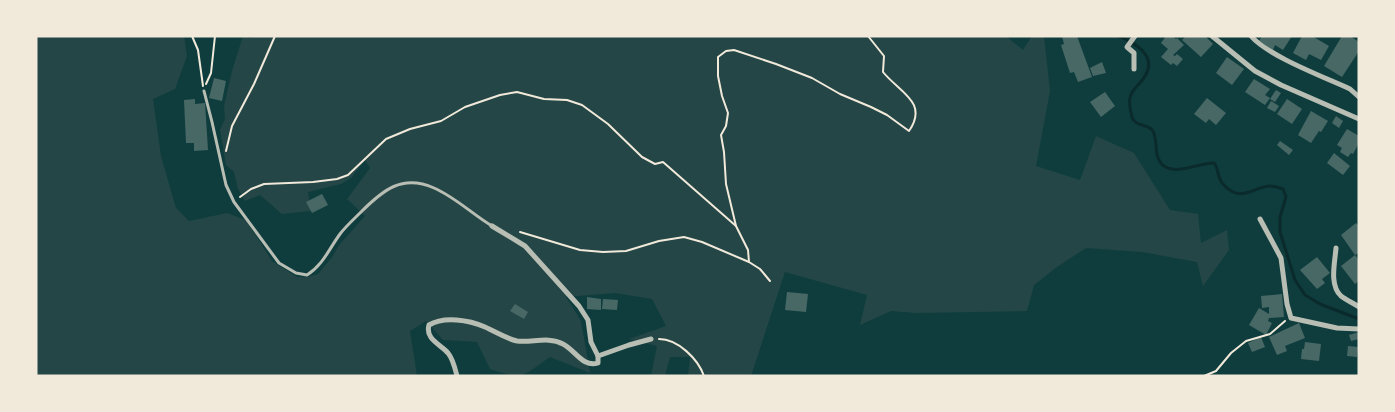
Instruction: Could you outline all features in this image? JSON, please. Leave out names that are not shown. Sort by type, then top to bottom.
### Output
[{"type":"street","points":[[1212,36],[1255,71],[1359,119]]},
{"type":"street","points":[[1250,36],[1255,42],[1280,56],[1350,89],[1359,97]]},
{"type":"street","points":[[1134,37],[1129,42],[1128,47],[1134,54],[1134,69]]},
{"type":"street","points":[[1260,219],[1281,258],[1287,304],[1291,318],[1337,328],[1359,329]]},
{"type":"street","points":[[457,376],[449,354],[430,337],[427,330],[429,325],[435,321],[468,322],[484,326],[501,336],[518,341],[546,340],[562,343],[586,363],[592,365],[598,363],[598,356],[591,342],[588,320],[579,306],[524,246],[492,226]]},
{"type":"street","points":[[1336,248],[1334,278],[1336,288],[1340,296],[1359,307]]},
{"type":"street","points":[[598,356],[651,339]]},
{"type":"lane","points":[[204,90],[226,185],[234,202],[279,263],[296,274],[307,275],[317,269],[340,234],[374,199],[389,187],[405,183],[420,184],[434,188],[454,199],[475,216],[492,226]]},
{"type":"path","points":[[192,36],[198,50],[204,90]]},
{"type":"path","points":[[204,90],[211,73],[214,36]]},
{"type":"path","points":[[225,156],[232,126],[254,84],[274,36]]},
{"type":"path","points":[[749,262],[748,250],[736,226],[726,184],[721,135],[726,126],[728,113],[718,76],[718,57],[726,51],[734,50],[812,78],[840,94],[887,115],[908,131],[915,122],[916,109],[910,98],[891,82],[883,72],[884,56],[868,36]]},
{"type":"path","points":[[234,202],[251,189],[264,184],[337,179],[348,175],[386,139],[410,129],[441,121],[465,107],[500,95],[517,92],[544,99],[567,100],[582,105],[608,124],[642,157],[655,164],[663,162],[736,226]]},
{"type":"path","points":[[506,234],[514,231],[580,250],[604,252],[626,251],[659,241],[684,238],[702,242],[749,262],[760,269],[770,281]]},
{"type":"path","points":[[1204,376],[1216,371],[1231,353],[1246,341],[1270,334],[1291,318]]},
{"type":"path","points":[[651,339],[666,339],[688,352],[704,376]]},
{"type":"shaded area","points":[[36,36],[184,36],[187,56],[175,89],[153,99],[161,156],[176,208],[189,221],[227,213],[246,220],[272,261],[297,277],[308,277],[318,274],[333,256],[339,245],[365,216],[347,199],[370,168],[365,160],[351,178],[341,184],[308,192],[311,211],[282,214],[260,195],[245,201],[238,189],[234,172],[226,165],[220,130],[225,119],[224,106],[232,71],[243,36],[251,38],[252,36],[1006,36],[1023,50],[1032,36],[1044,36],[1050,91],[1036,166],[1080,180],[1096,136],[1134,153],[1170,210],[1198,214],[1201,243],[1227,230],[1229,250],[1203,286],[1197,262],[1142,252],[1086,248],[1034,285],[1027,311],[916,313],[891,311],[860,325],[867,295],[785,272],[751,376],[688,376],[690,357],[670,357],[665,376],[651,376],[657,346],[629,339],[666,326],[652,299],[615,293],[566,297],[581,321],[590,373],[550,357],[522,375],[510,375],[490,369],[477,342],[443,340],[426,321],[410,331],[417,376],[36,376]]},
{"type":"building","points":[[1062,36],[1077,36],[1092,77],[1078,82],[1074,72],[1070,73],[1061,45],[1064,44]]},
{"type":"building","points":[[1166,36],[1177,38],[1184,45],[1173,55],[1177,54],[1183,59],[1177,66],[1173,63],[1171,65],[1161,57],[1168,49],[1161,43]]},
{"type":"building","points":[[1186,36],[1205,36],[1213,44],[1201,57],[1182,40]]},
{"type":"building","points":[[1262,36],[1292,36],[1283,50],[1275,45],[1273,50],[1259,41]]},
{"type":"building","points":[[1302,36],[1312,36],[1329,46],[1321,60],[1309,54],[1306,60],[1293,53]]},
{"type":"building","points":[[1342,36],[1350,36],[1359,42],[1359,51],[1342,77],[1324,66]]},
{"type":"building","points":[[1227,57],[1244,69],[1232,85],[1216,73]]},
{"type":"building","points":[[1102,62],[1106,73],[1093,76],[1090,68]]},
{"type":"building","points":[[214,78],[226,81],[222,101],[209,98]]},
{"type":"building","points":[[1254,79],[1270,89],[1265,95],[1270,98],[1265,105],[1245,92]]},
{"type":"building","points":[[1276,90],[1281,93],[1275,102],[1270,99]]},
{"type":"building","points":[[1105,92],[1115,106],[1101,117],[1090,102]]},
{"type":"building","points":[[1207,98],[1226,113],[1216,125],[1209,119],[1206,123],[1194,114]]},
{"type":"building","points":[[195,99],[195,104],[205,103],[208,150],[194,151],[194,143],[186,143],[184,100]]},
{"type":"building","points":[[1287,99],[1302,109],[1292,124],[1277,114]]},
{"type":"building","points":[[1271,101],[1279,106],[1275,112],[1267,108]]},
{"type":"building","points":[[1311,111],[1328,121],[1311,143],[1298,135]]},
{"type":"building","points":[[1336,116],[1343,121],[1339,128],[1332,123]]},
{"type":"building","points":[[1347,129],[1359,136],[1359,143],[1353,154],[1351,153],[1348,157],[1340,152],[1342,148],[1337,145]]},
{"type":"building","points":[[1280,141],[1293,150],[1289,155],[1277,145]]},
{"type":"building","points":[[1334,153],[1350,166],[1343,175],[1327,163]]},
{"type":"building","points":[[322,194],[328,205],[312,213],[306,202]]},
{"type":"building","points":[[1356,223],[1359,226],[1359,253],[1355,255],[1341,235]]},
{"type":"building","points":[[1355,255],[1359,260],[1359,281],[1355,284],[1341,266]]},
{"type":"building","points":[[1317,257],[1330,273],[1322,279],[1325,283],[1317,289],[1300,270]]},
{"type":"building","points":[[787,292],[808,294],[806,312],[785,310]]},
{"type":"building","points":[[1282,294],[1284,317],[1269,318],[1268,321],[1272,323],[1266,335],[1249,325],[1259,308],[1269,314],[1269,307],[1262,308],[1261,296]]},
{"type":"building","points":[[587,297],[601,299],[601,310],[587,309]]},
{"type":"building","points":[[603,299],[618,300],[617,310],[602,309]]},
{"type":"building","points":[[515,304],[528,312],[524,319],[510,311]]},
{"type":"building","points":[[1299,323],[1305,338],[1285,346],[1287,351],[1277,355],[1269,337]]},
{"type":"building","points":[[1359,332],[1359,339],[1351,341],[1349,335]]},
{"type":"building","points":[[1261,337],[1265,347],[1252,352],[1248,343]]},
{"type":"building","points":[[1305,342],[1321,344],[1319,361],[1301,359]]},
{"type":"building","points":[[1348,346],[1358,347],[1357,357],[1347,356]]},
{"type":"waterway","points":[[1118,36],[1137,46],[1149,62],[1145,76],[1131,95],[1130,108],[1136,123],[1153,131],[1157,155],[1162,165],[1168,168],[1184,169],[1214,163],[1221,182],[1236,193],[1242,194],[1265,186],[1283,189],[1286,197],[1280,217],[1280,232],[1295,280],[1305,295],[1320,304],[1359,319]]}]
